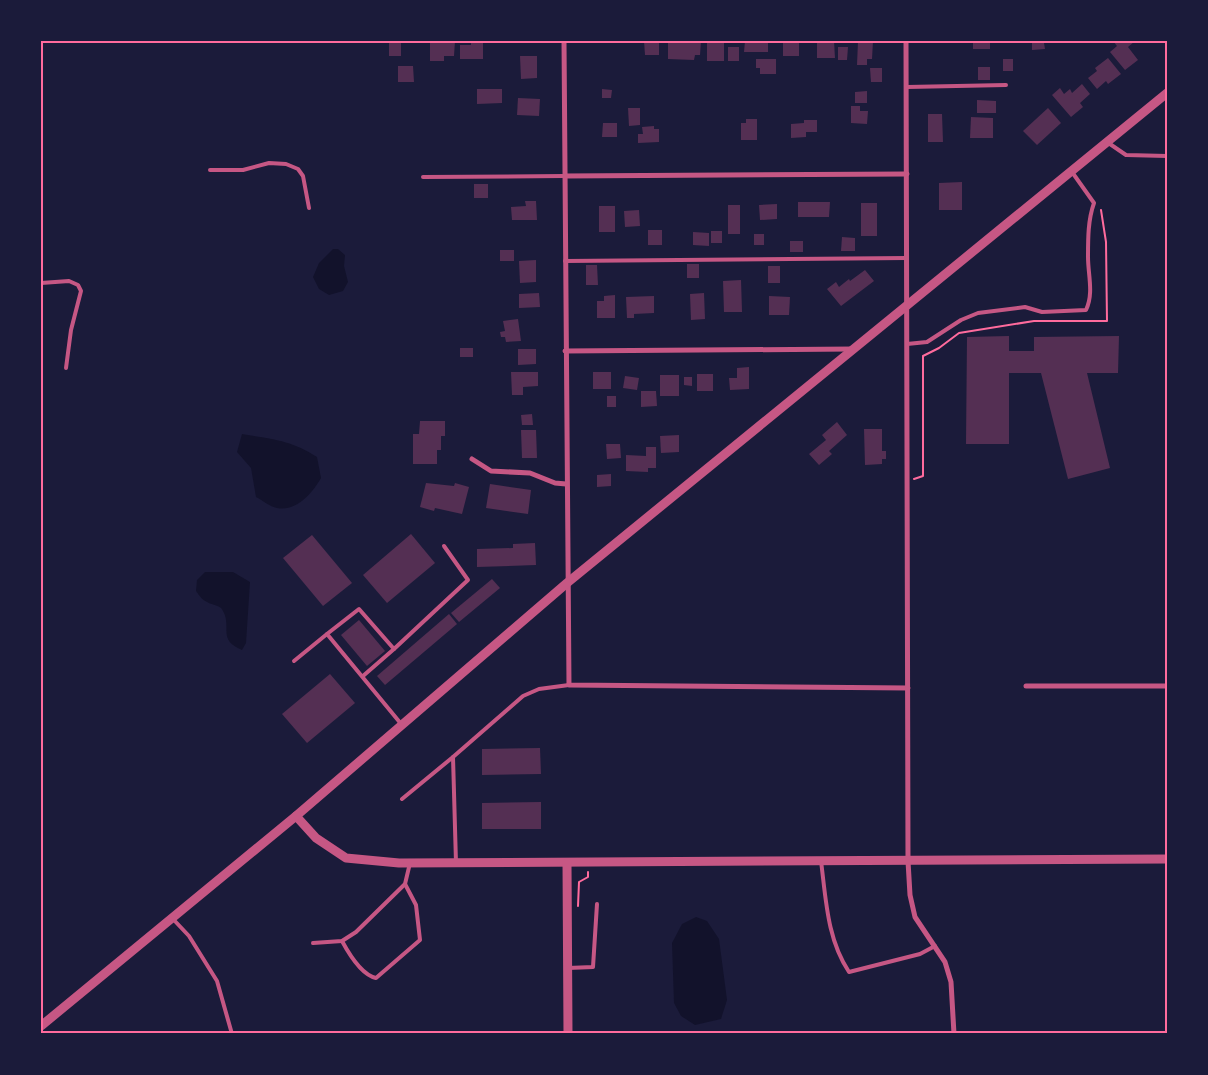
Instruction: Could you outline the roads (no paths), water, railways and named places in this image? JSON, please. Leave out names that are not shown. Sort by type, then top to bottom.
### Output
[{"type":"street","points":[[564,41],[569,685],[908,688]]},
{"type":"street","points":[[906,41],[908,861],[910,895],[916,917],[945,962],[950,982],[954,1034]]},
{"type":"street","points":[[41,1026],[296,816],[567,583],[1167,93]]},
{"type":"street","points":[[564,176],[907,174]]},
{"type":"street","points":[[565,351],[853,349]]},
{"type":"street","points":[[472,459],[491,472],[530,473],[555,484],[566,484]]},
{"type":"street","points":[[1026,686],[1167,686]]},
{"type":"street","points":[[296,816],[316,838],[346,858],[410,863],[1167,859]]},
{"type":"street","points":[[566,862],[568,1034]]},
{"type":"lane","points":[[907,86],[1006,85]]},
{"type":"lane","points":[[1107,142],[1126,154],[1167,156]]},
{"type":"lane","points":[[210,170],[243,170],[269,164],[286,164],[298,169],[303,176],[310,208]]},
{"type":"lane","points":[[907,344],[927,342],[960,320],[978,313],[1008,311],[1025,307],[1042,312],[1086,310],[1090,300],[1089,216],[1094,203],[1071,171]]},
{"type":"lane","points":[[423,177],[564,176]]},
{"type":"lane","points":[[565,261],[907,258]]},
{"type":"lane","points":[[41,282],[69,282],[78,285],[82,291],[71,330],[66,368]]},
{"type":"lane","points":[[363,676],[468,580],[444,546]]},
{"type":"lane","points":[[294,662],[358,608],[394,648]]},
{"type":"lane","points":[[327,634],[402,725]]},
{"type":"lane","points":[[402,799],[523,696],[539,688],[569,685]]},
{"type":"lane","points":[[453,757],[456,863]]},
{"type":"lane","points":[[821,861],[829,924],[839,957],[849,972],[920,954],[934,946]]},
{"type":"lane","points":[[313,943],[342,941],[385,905],[405,884],[410,863]]},
{"type":"lane","points":[[342,941],[348,952],[370,977],[376,978],[420,940],[416,905],[405,884]]},
{"type":"lane","points":[[568,968],[593,967],[597,904]]},
{"type":"lane","points":[[172,918],[189,936],[217,982],[232,1034]]}]
